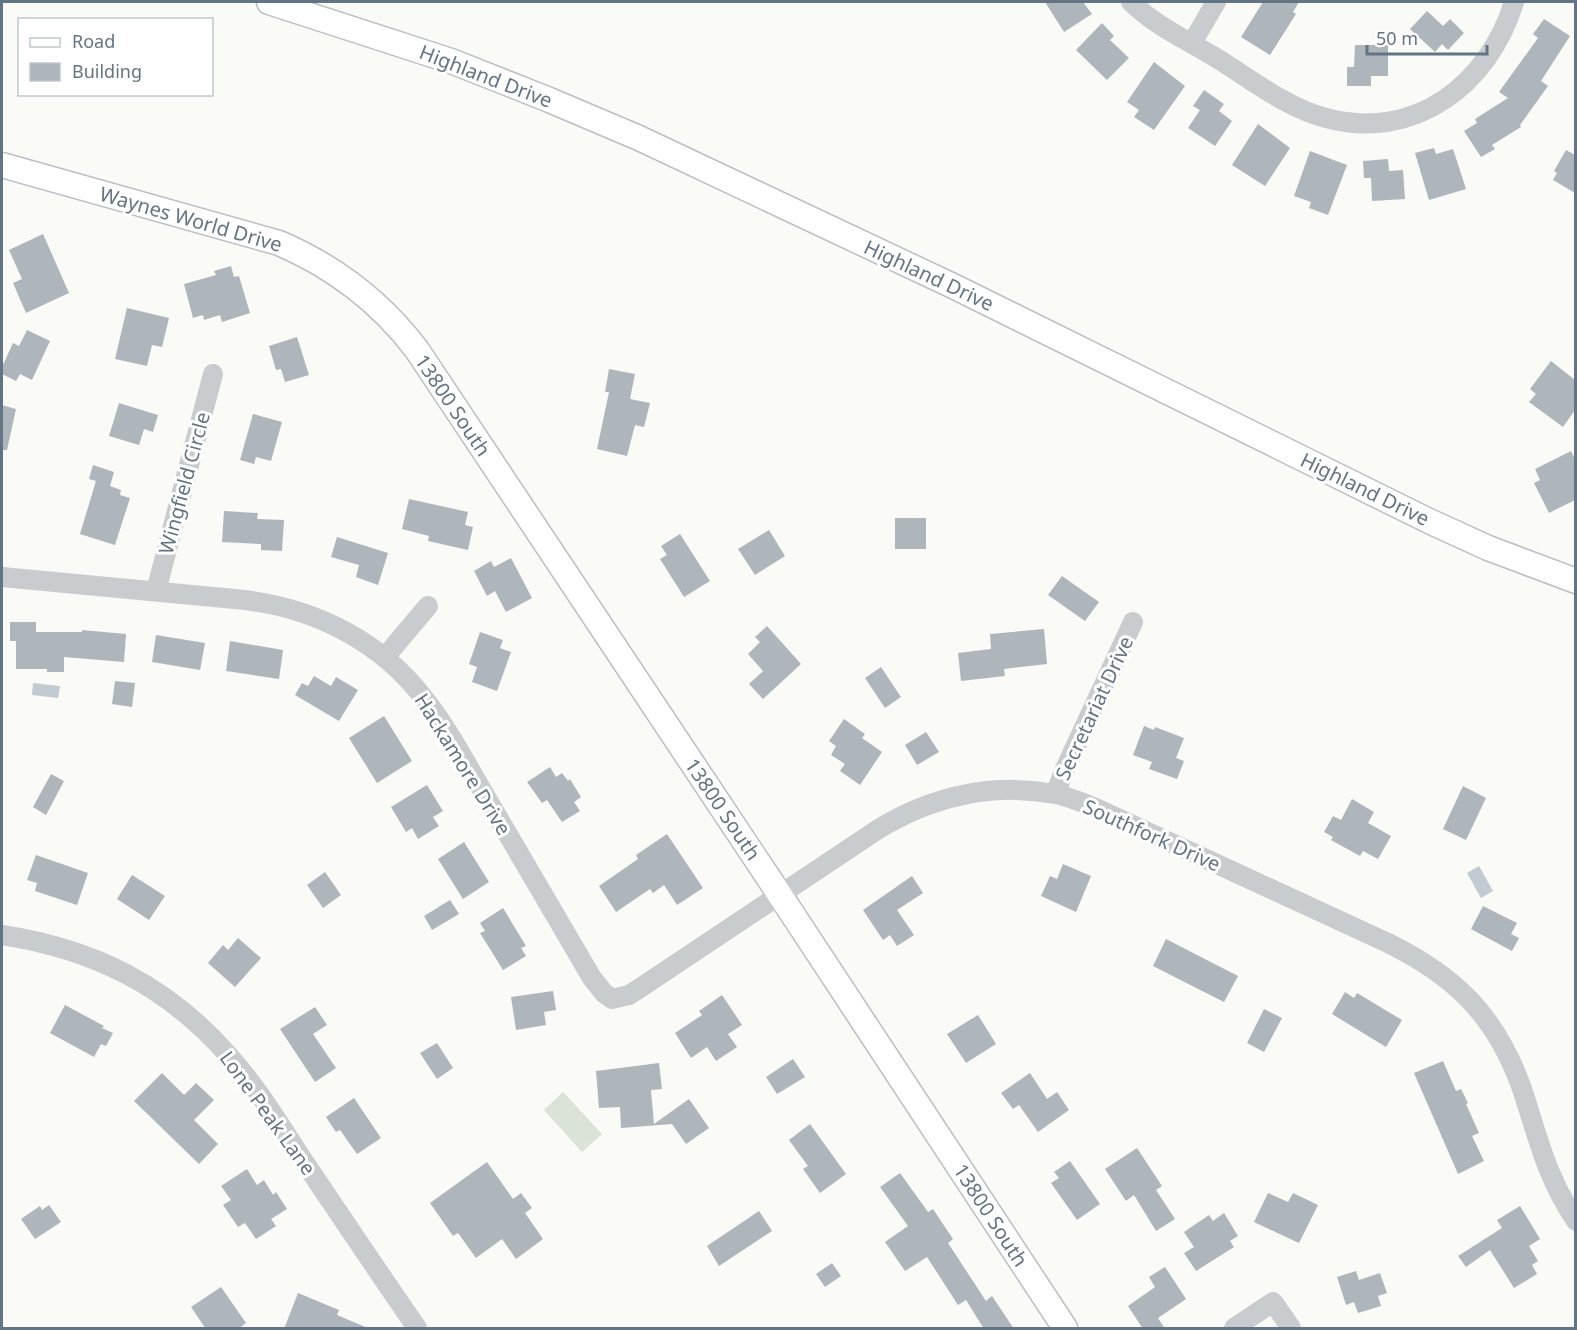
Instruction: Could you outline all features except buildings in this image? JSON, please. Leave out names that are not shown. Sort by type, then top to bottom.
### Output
[{"type":"main road","name":"Highland Drive","points":[[269,2],[451,61],[639,138],[953,286],[1429,521],[1488,548],[1575,581]]},
{"type":"main road","name":"Waynes World Drive","points":[[2,165],[279,243],[327,266],[370,298]]},
{"type":"main road","name":"13800 South","points":[[370,298],[395,322],[417,350],[780,894],[1065,1329]]},
{"type":"street","points":[[1131,2],[1154,20],[1305,111],[1345,122],[1385,122],[1424,112],[1443,102],[1460,89],[1490,54],[1514,2]]},
{"type":"street","points":[[1192,43],[1216,2]]},
{"type":"street","name":"Wingfield Circle","points":[[156,591],[213,374]]},
{"type":"street","name":"Hackamore Drive","points":[[2,577],[245,600],[297,609],[332,624],[385,657],[408,679],[435,713],[592,978],[612,999]]},
{"type":"street","points":[[385,657],[428,606]]},
{"type":"street","name":"Secretariat Drive","points":[[1055,794],[1133,622]]},
{"type":"street","name":"Southfork Drive","points":[[612,999],[629,995],[637,990],[877,830],[912,810],[969,793],[1030,791],[1055,794],[1098,809],[1388,943],[1433,967],[1452,982],[1484,1017],[1510,1059],[1545,1164],[1554,1185],[1575,1221]]},
{"type":"street","name":"Lone Peak Lane","points":[[2,935],[49,944],[106,963],[164,996],[199,1025],[230,1056],[244,1074],[417,1329]]},
{"type":"street","points":[[1234,1329],[1273,1302],[1291,1329]]},
{"type":"shaded area","points":[[33,683],[60,686],[58,698],[32,695]]},
{"type":"shaded area","points":[[1479,866],[1493,891],[1481,898],[1467,873]]},
{"type":"shaded area","points":[[563,1092],[602,1134],[582,1152],[544,1110]]}]
